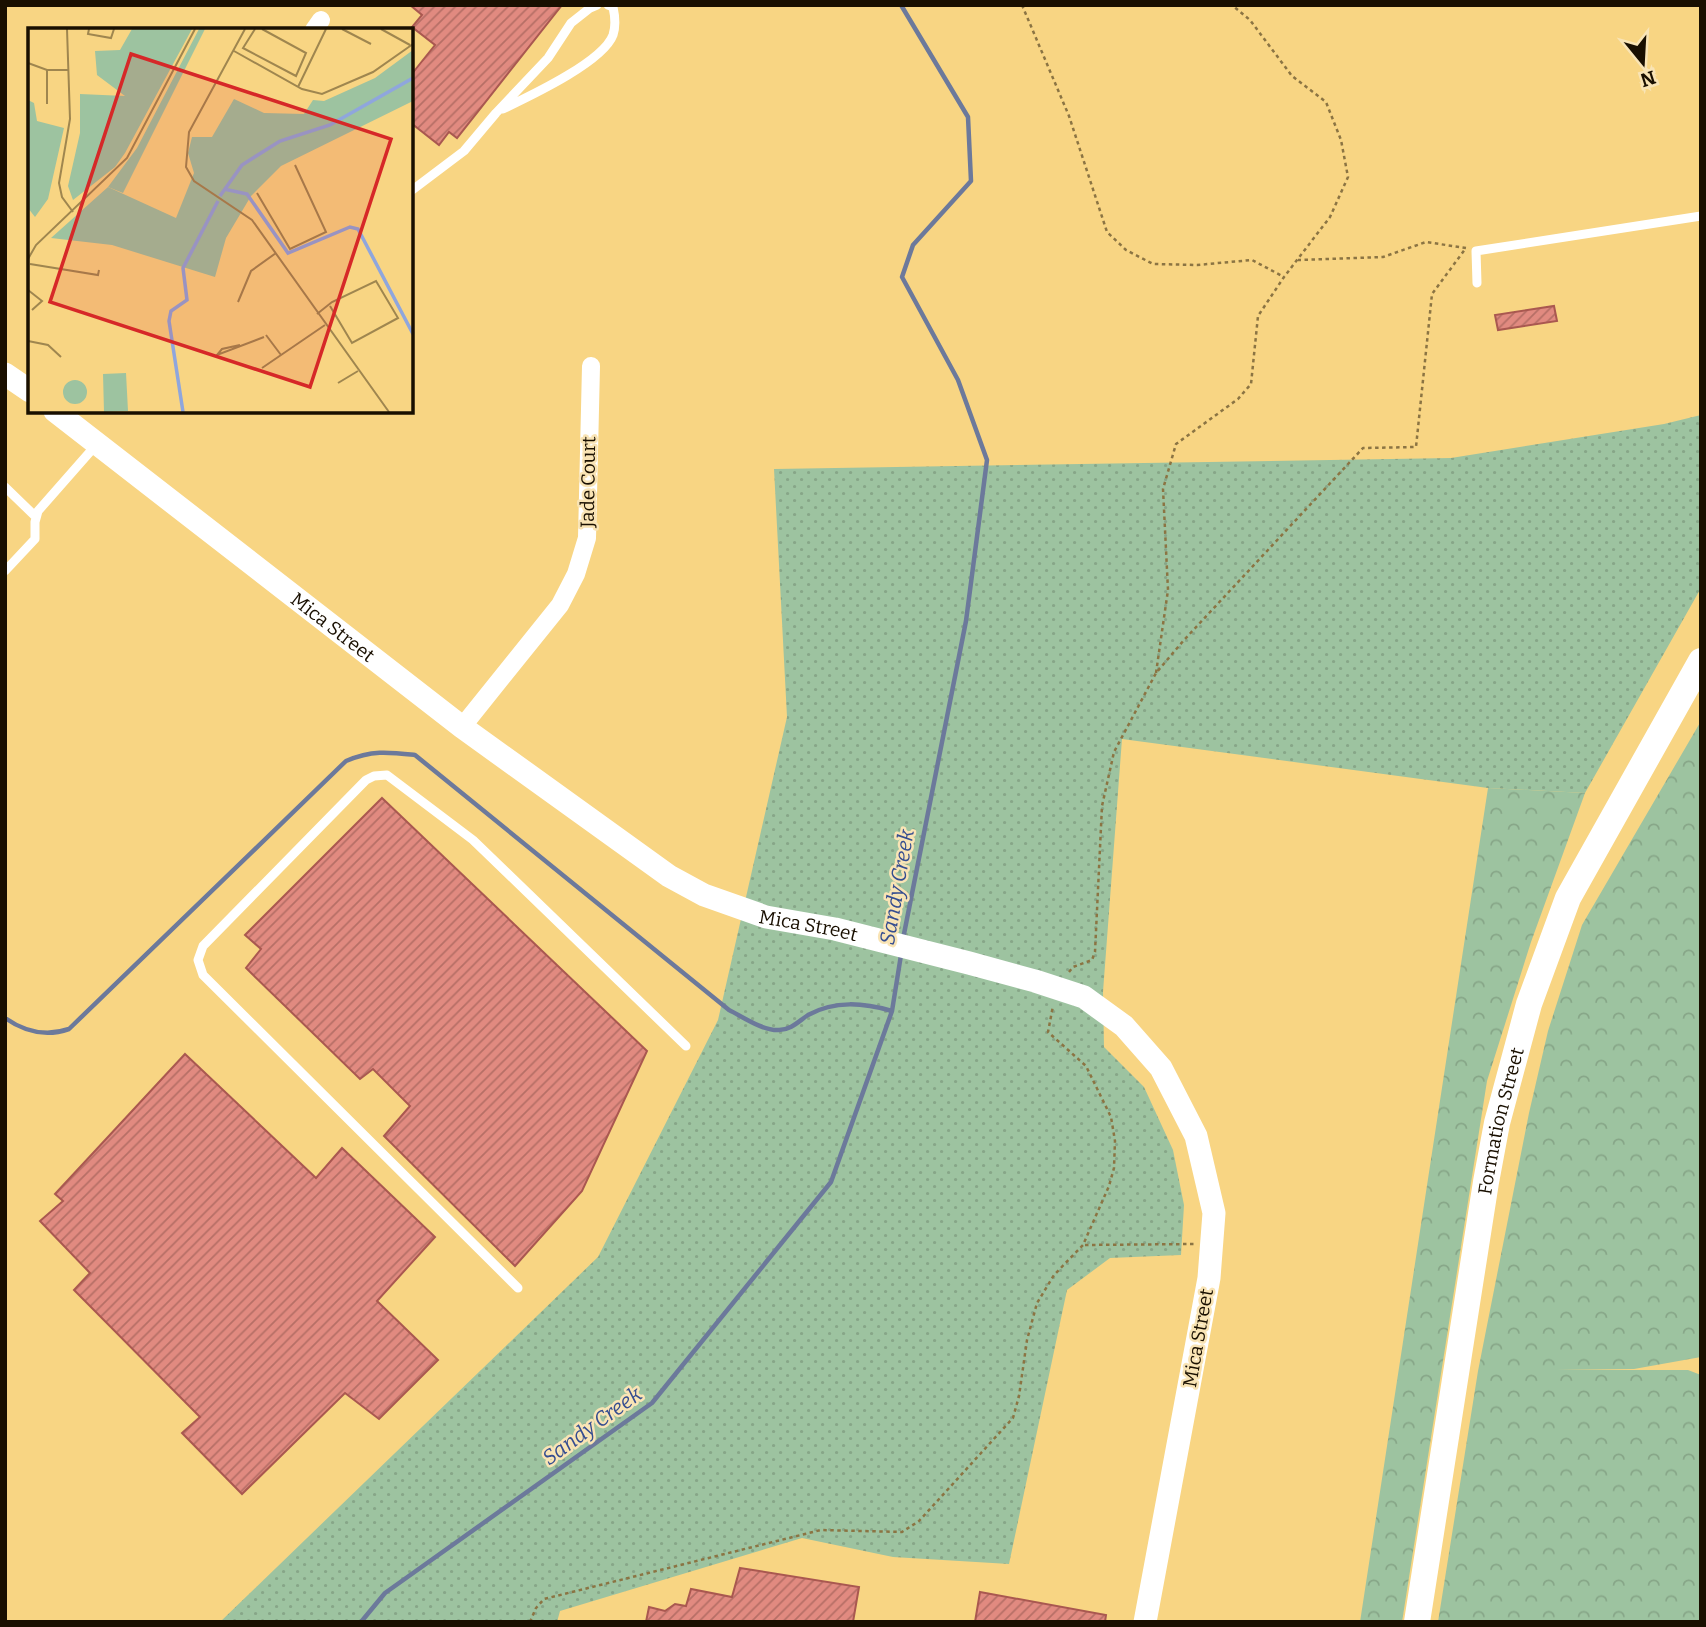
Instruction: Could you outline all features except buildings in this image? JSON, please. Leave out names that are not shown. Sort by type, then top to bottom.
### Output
[{"type":"main road","name":"Formation Street","points":[[1417,1622],[1488,1170],[1497,1123],[1529,1004],[1568,898],[1701,661]]},
{"type":"street","name":"Jade Court","points":[[462,727],[560,606],[576,574],[587,538],[591,366]]},
{"type":"street","points":[[5,374],[28,390]]},
{"type":"street","name":"Mica Street","points":[[58,413],[462,727],[669,876],[704,895],[766,917],[835,929],[1060,989],[1084,997],[1124,1026],[1161,1068],[1196,1136],[1214,1213],[1209,1278],[1145,1622]]},
{"type":"lane","points":[[413,189],[464,151],[548,58],[571,23],[597,5]]},
{"type":"lane","points":[[496,113],[548,88],[596,55],[612,37],[615,15],[613,7],[608,5]]},
{"type":"lane","points":[[1477,283],[1476,251],[1701,216]]},
{"type":"lane","points":[[5,571],[36,539],[38,511],[97,444]]},
{"type":"lane","points":[[5,487],[36,517]]},
{"type":"lane","points":[[519,1288],[203,975],[198,960],[203,946],[366,780],[387,775],[473,840],[686,1046]]},
{"type":"path","points":[[1022,5],[1069,116],[1107,232],[1126,250],[1153,264],[1198,265],[1252,260],[1284,277]]},
{"type":"path","points":[[1156,673],[1168,590],[1163,489],[1176,444],[1238,399],[1251,384],[1258,316],[1330,217],[1348,177],[1341,140],[1326,102],[1292,76],[1250,20],[1232,5]]},
{"type":"path","points":[[530,1622],[544,1598],[821,1530],[902,1532],[919,1521],[1013,1418],[1027,1340],[1037,1303],[1054,1275],[1083,1245],[1114,1168],[1115,1141],[1111,1117],[1086,1066],[1048,1032],[1050,1012],[1063,979],[1073,967],[1092,960],[1096,952],[1102,806],[1114,752],[1156,673],[1363,448],[1416,447],[1432,294],[1466,248],[1426,242],[1383,257],[1298,260]]},
{"type":"path","points":[[1083,1245],[1211,1245]]},
{"type":"green space","points":[[1701,415],[1701,588],[1585,793],[1488,788],[1122,739],[1103,992],[1104,1047],[1144,1087],[1173,1150],[1184,1205],[1181,1255],[1110,1258],[1067,1290],[1009,1564],[893,1557],[802,1538],[560,1611],[557,1622],[220,1622],[598,1257],[718,1020],[787,717],[774,469],[1451,458],[1664,424]]},
{"type":"green space","points":[[1701,721],[1701,1357],[1634,1369],[1557,1370],[1688,1370],[1701,1375],[1701,1622],[1438,1622],[1478,1371],[1548,1031],[1582,925]]},
{"type":"green space","points":[[1488,788],[1585,793],[1531,942],[1487,1081],[1402,1622],[1360,1622]]},
{"type":"waterway","name":"Sandy Creek","points":[[901,5],[968,117],[971,181],[913,245],[902,277],[958,380],[987,460],[966,621],[903,939]]},
{"type":"waterway","points":[[5,1018],[36,1032],[52,1033],[69,1029],[346,761],[372,753],[415,755],[729,1010],[753,1023],[773,1030],[783,1030],[818,1010],[850,1004],[892,1011]]},
{"type":"waterway","name":"Sandy Creek","points":[[361,1622],[385,1593],[652,1403],[831,1182],[892,1011],[901,955]]}]
